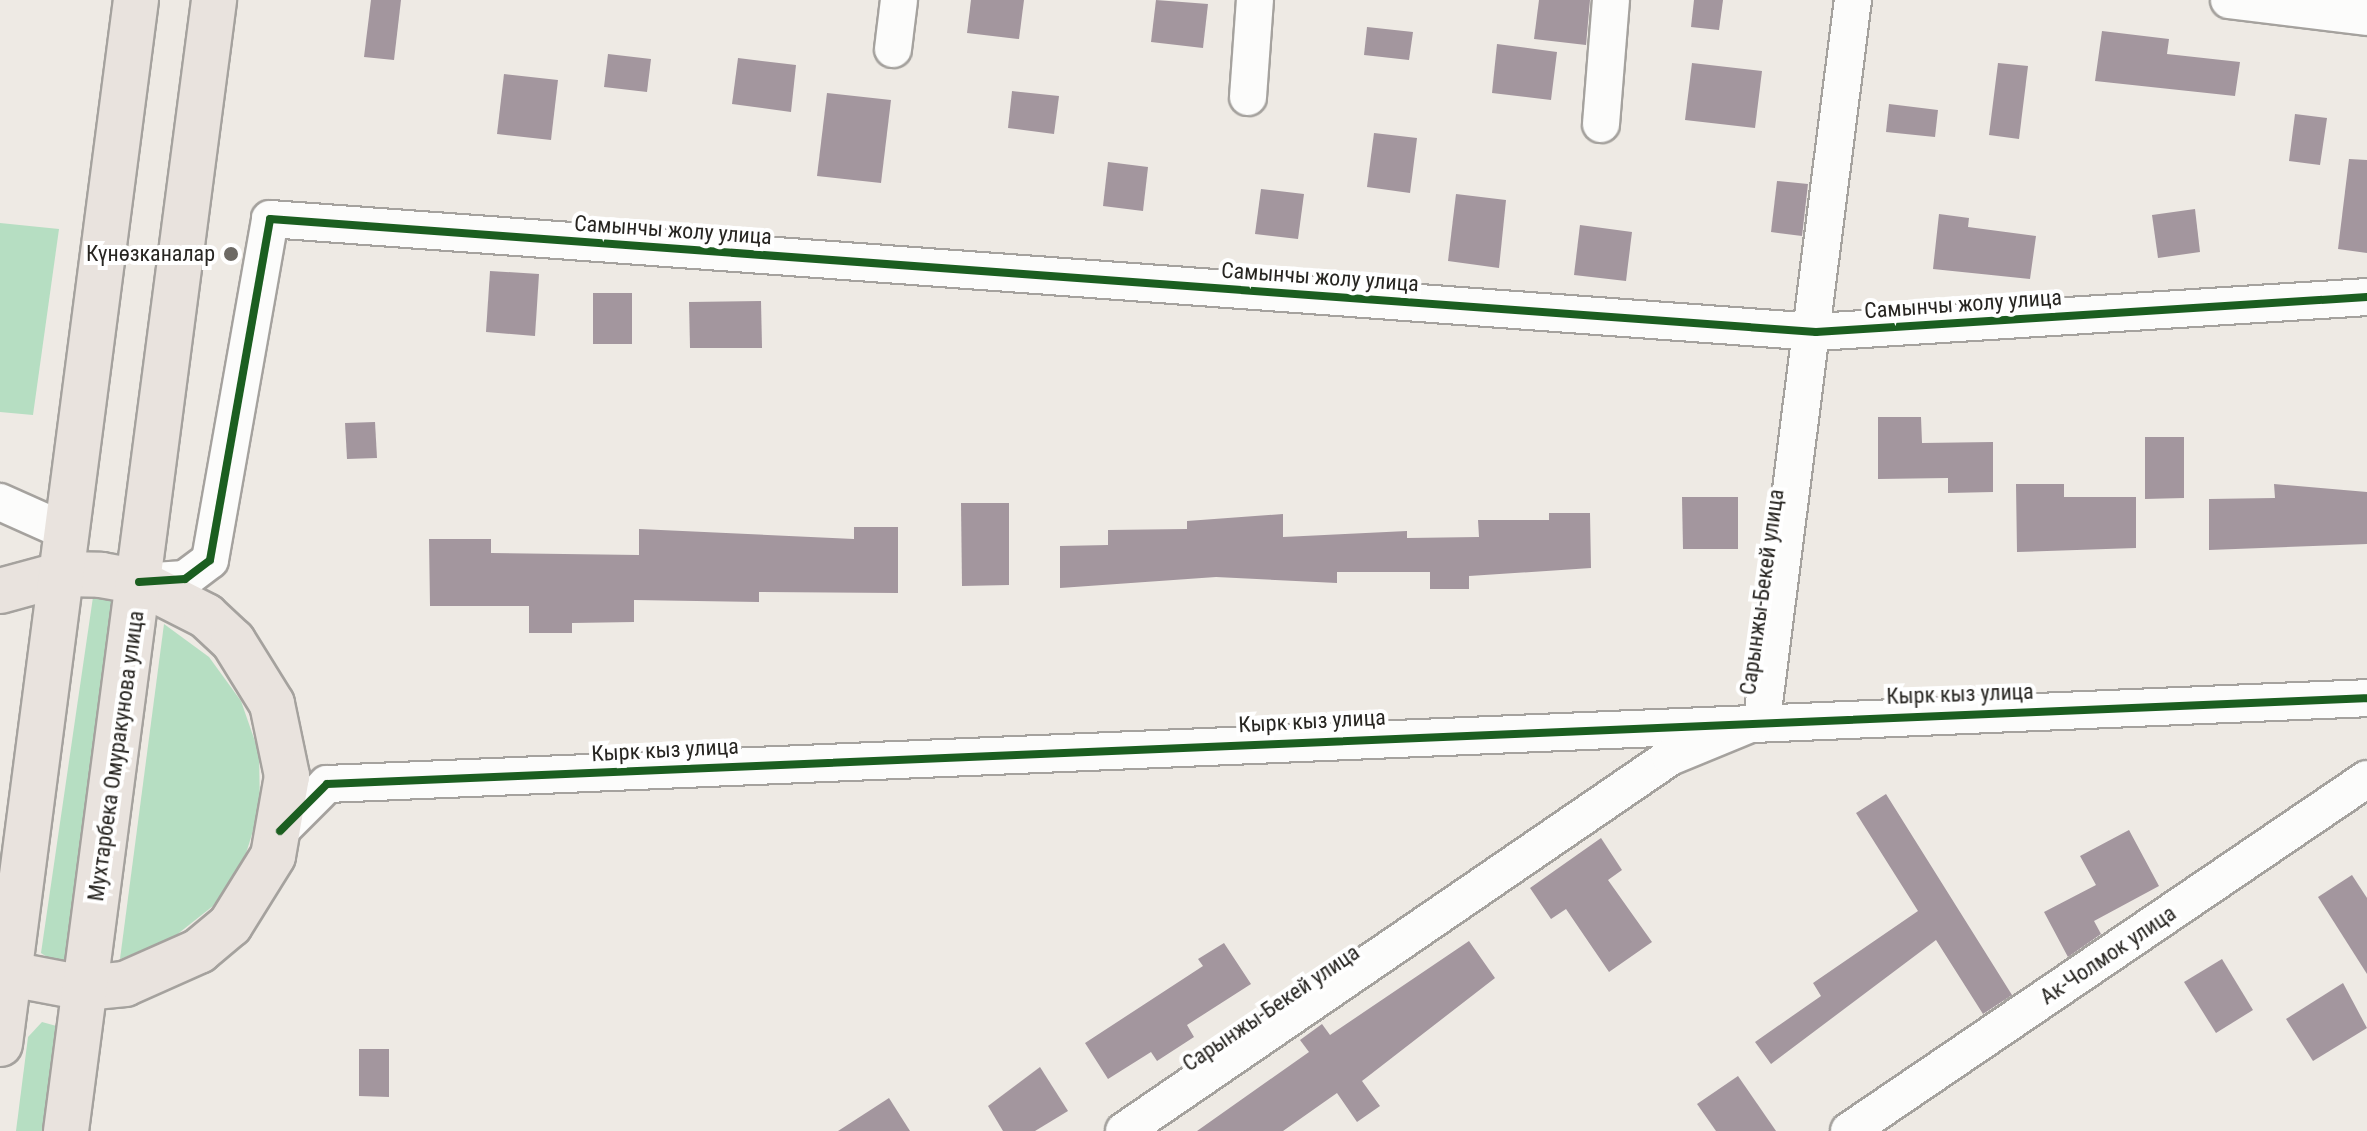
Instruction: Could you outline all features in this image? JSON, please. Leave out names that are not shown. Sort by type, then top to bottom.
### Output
[{"type":"main road","points":[[0,1044],[4,974],[62,574],[136,0]]},
{"type":"main road","name":"Мухтарбека Омуракунова улица","points":[[66,1131],[214,0]]},
{"type":"main road","points":[[0,591],[62,574],[139,582],[206,616],[233,641],[272,704],[283,739],[287,776],[280,831],[255,893],[199,951],[125,984],[84,988],[4,974]]},
{"type":"street","points":[[893,49],[899,0]]},
{"type":"street","points":[[1248,97],[1255,0]]},
{"type":"street","points":[[1601,124],[1611,0]]},
{"type":"street","name":"Сарынжы-Бекей улица","points":[[1124,1131],[1670,757],[1762,719],[1816,332],[1853,0]]},
{"type":"street","points":[[2229,0],[2367,17]]},
{"type":"street","name":"Самынчы жолу улица","points":[[139,582],[185,579],[210,560],[270,219],[1816,332],[2367,297]]},
{"type":"street","points":[[0,502],[67,532]]},
{"type":"street","name":"Кырк кыз улица","points":[[327,784],[1762,719],[2367,698]]},
{"type":"street","points":[[280,831],[327,784],[283,739]]},
{"type":"street","name":"Ак-Чолмок улица","points":[[1849,1131],[2367,779]]},
{"type":"green space","points":[[0,223],[59,229],[33,415],[0,412]]},
{"type":"green space","points":[[93,597],[117,602],[67,962],[59,965],[41,953]]},
{"type":"green space","points":[[164,624],[209,657],[241,701],[259,753],[260,808],[244,860],[213,906],[170,940],[120,959]]},
{"type":"green space","points":[[42,1022],[60,1027],[51,1131],[16,1131],[28,1037]]},
{"type":"building","points":[[371,0],[401,0],[394,60],[364,57]]},
{"type":"building","points":[[971,0],[1024,0],[1019,39],[967,33]]},
{"type":"building","points":[[1156,0],[1208,4],[1203,48],[1151,42]]},
{"type":"building","points":[[1539,0],[1590,0],[1586,45],[1534,39]]},
{"type":"building","points":[[1694,0],[1723,0],[1719,30],[1691,27]]},
{"type":"building","points":[[1367,27],[1413,32],[1409,60],[1364,55]]},
{"type":"building","points":[[2102,31],[2169,39],[2167,54],[2240,62],[2235,96],[2095,81]]},
{"type":"building","points":[[1497,44],[1557,52],[1551,100],[1492,93]]},
{"type":"building","points":[[608,54],[651,59],[647,92],[604,87]]},
{"type":"building","points":[[738,58],[796,65],[791,112],[732,104]]},
{"type":"building","points":[[1692,63],[1762,71],[1755,128],[1685,120]]},
{"type":"building","points":[[1998,63],[2028,66],[2019,139],[1989,135]]},
{"type":"building","points":[[504,74],[558,80],[551,140],[497,134]]},
{"type":"building","points":[[1012,91],[1059,96],[1054,134],[1008,128]]},
{"type":"building","points":[[827,93],[891,100],[881,183],[817,176]]},
{"type":"building","points":[[1889,104],[1938,110],[1935,137],[1886,132]]},
{"type":"building","points":[[2295,114],[2327,118],[2320,165],[2289,161]]},
{"type":"building","points":[[1374,133],[1417,138],[1410,193],[1367,187]]},
{"type":"building","points":[[2349,159],[2367,160],[2367,253],[2338,249]]},
{"type":"building","points":[[1108,162],[1148,167],[1143,211],[1103,206]]},
{"type":"building","points":[[1777,181],[1808,184],[1802,236],[1771,232]]},
{"type":"building","points":[[1261,189],[1304,194],[1298,239],[1255,234]]},
{"type":"building","points":[[1456,194],[1506,200],[1499,268],[1448,261]]},
{"type":"building","points":[[2195,209],[2200,252],[2158,258],[2152,215]]},
{"type":"building","points":[[1939,214],[1969,218],[1968,227],[2036,236],[2030,279],[1933,269]]},
{"type":"building","points":[[1580,225],[1632,232],[1626,281],[1574,275]]},
{"type":"building","points":[[490,271],[539,274],[535,336],[486,332]]},
{"type":"building","points":[[593,293],[632,293],[632,344],[593,344]]},
{"type":"building","points":[[761,301],[762,348],[690,348],[689,302]]},
{"type":"building","points":[[1878,417],[1921,417],[1922,443],[1993,442],[1993,492],[1948,493],[1948,478],[1878,479]]},
{"type":"building","points":[[375,422],[377,458],[347,459],[345,423]]},
{"type":"building","points":[[2145,437],[2184,437],[2184,498],[2145,499]]},
{"type":"building","points":[[2016,484],[2064,484],[2064,497],[2136,497],[2136,548],[2017,552]]},
{"type":"building","points":[[2274,484],[2367,492],[2367,544],[2209,550],[2209,499],[2275,498]]},
{"type":"building","points":[[1682,497],[1738,497],[1738,549],[1683,549]]},
{"type":"building","points":[[961,503],[1009,503],[1009,585],[962,586]]},
{"type":"building","points":[[1549,513],[1590,513],[1591,568],[1469,576],[1469,589],[1430,589],[1430,572],[1337,572],[1337,583],[1216,577],[1060,588],[1060,546],[1108,545],[1108,530],[1187,529],[1187,521],[1283,514],[1283,537],[1407,531],[1407,538],[1479,537],[1478,520],[1549,520]]},
{"type":"building","points":[[854,527],[898,527],[898,593],[759,592],[759,602],[634,600],[634,622],[572,623],[572,633],[529,633],[529,606],[430,606],[429,539],[491,539],[491,553],[639,555],[639,529],[854,539]]},
{"type":"building","points":[[1886,794],[2012,995],[1983,1014],[1936,940],[1771,1064],[1755,1042],[1821,996],[1813,983],[1918,911],[1856,813]]},
{"type":"building","points":[[2129,830],[2159,886],[2094,921],[2101,934],[2068,957],[2044,912],[2096,885],[2080,856]]},
{"type":"building","points":[[1601,838],[1622,870],[1608,880],[1652,942],[1609,972],[1566,909],[1551,919],[1530,888]]},
{"type":"building","points":[[2352,875],[2367,898],[2367,974],[2318,897]]},
{"type":"building","points":[[1469,941],[1495,978],[1362,1081],[1380,1106],[1357,1122],[1337,1093],[1283,1131],[1197,1131],[1309,1052],[1300,1040],[1322,1024],[1330,1035]]},
{"type":"building","points":[[1224,943],[1251,984],[1187,1025],[1194,1037],[1157,1061],[1151,1052],[1108,1079],[1085,1043],[1203,966],[1198,959]]},
{"type":"building","points":[[2222,959],[2253,1010],[2216,1033],[2184,982]]},
{"type":"building","points":[[2343,983],[2367,1028],[2313,1061],[2286,1019]]},
{"type":"building","points":[[359,1049],[389,1049],[389,1097],[359,1096]]},
{"type":"building","points":[[1040,1067],[1068,1111],[1035,1131],[1003,1131],[988,1106]]},
{"type":"building","points":[[1738,1076],[1776,1131],[1716,1131],[1697,1104]]},
{"type":"building","points":[[889,1098],[910,1131],[838,1131]]},
{"type":"cycle path","points":[[139,582],[185,579],[210,560],[270,219],[1816,332],[2367,297]]},
{"type":"cycle path","points":[[280,831],[327,784],[2367,698]]},
{"type":"place","name":"Күнөзканалар","points":[[231,254]]}]
